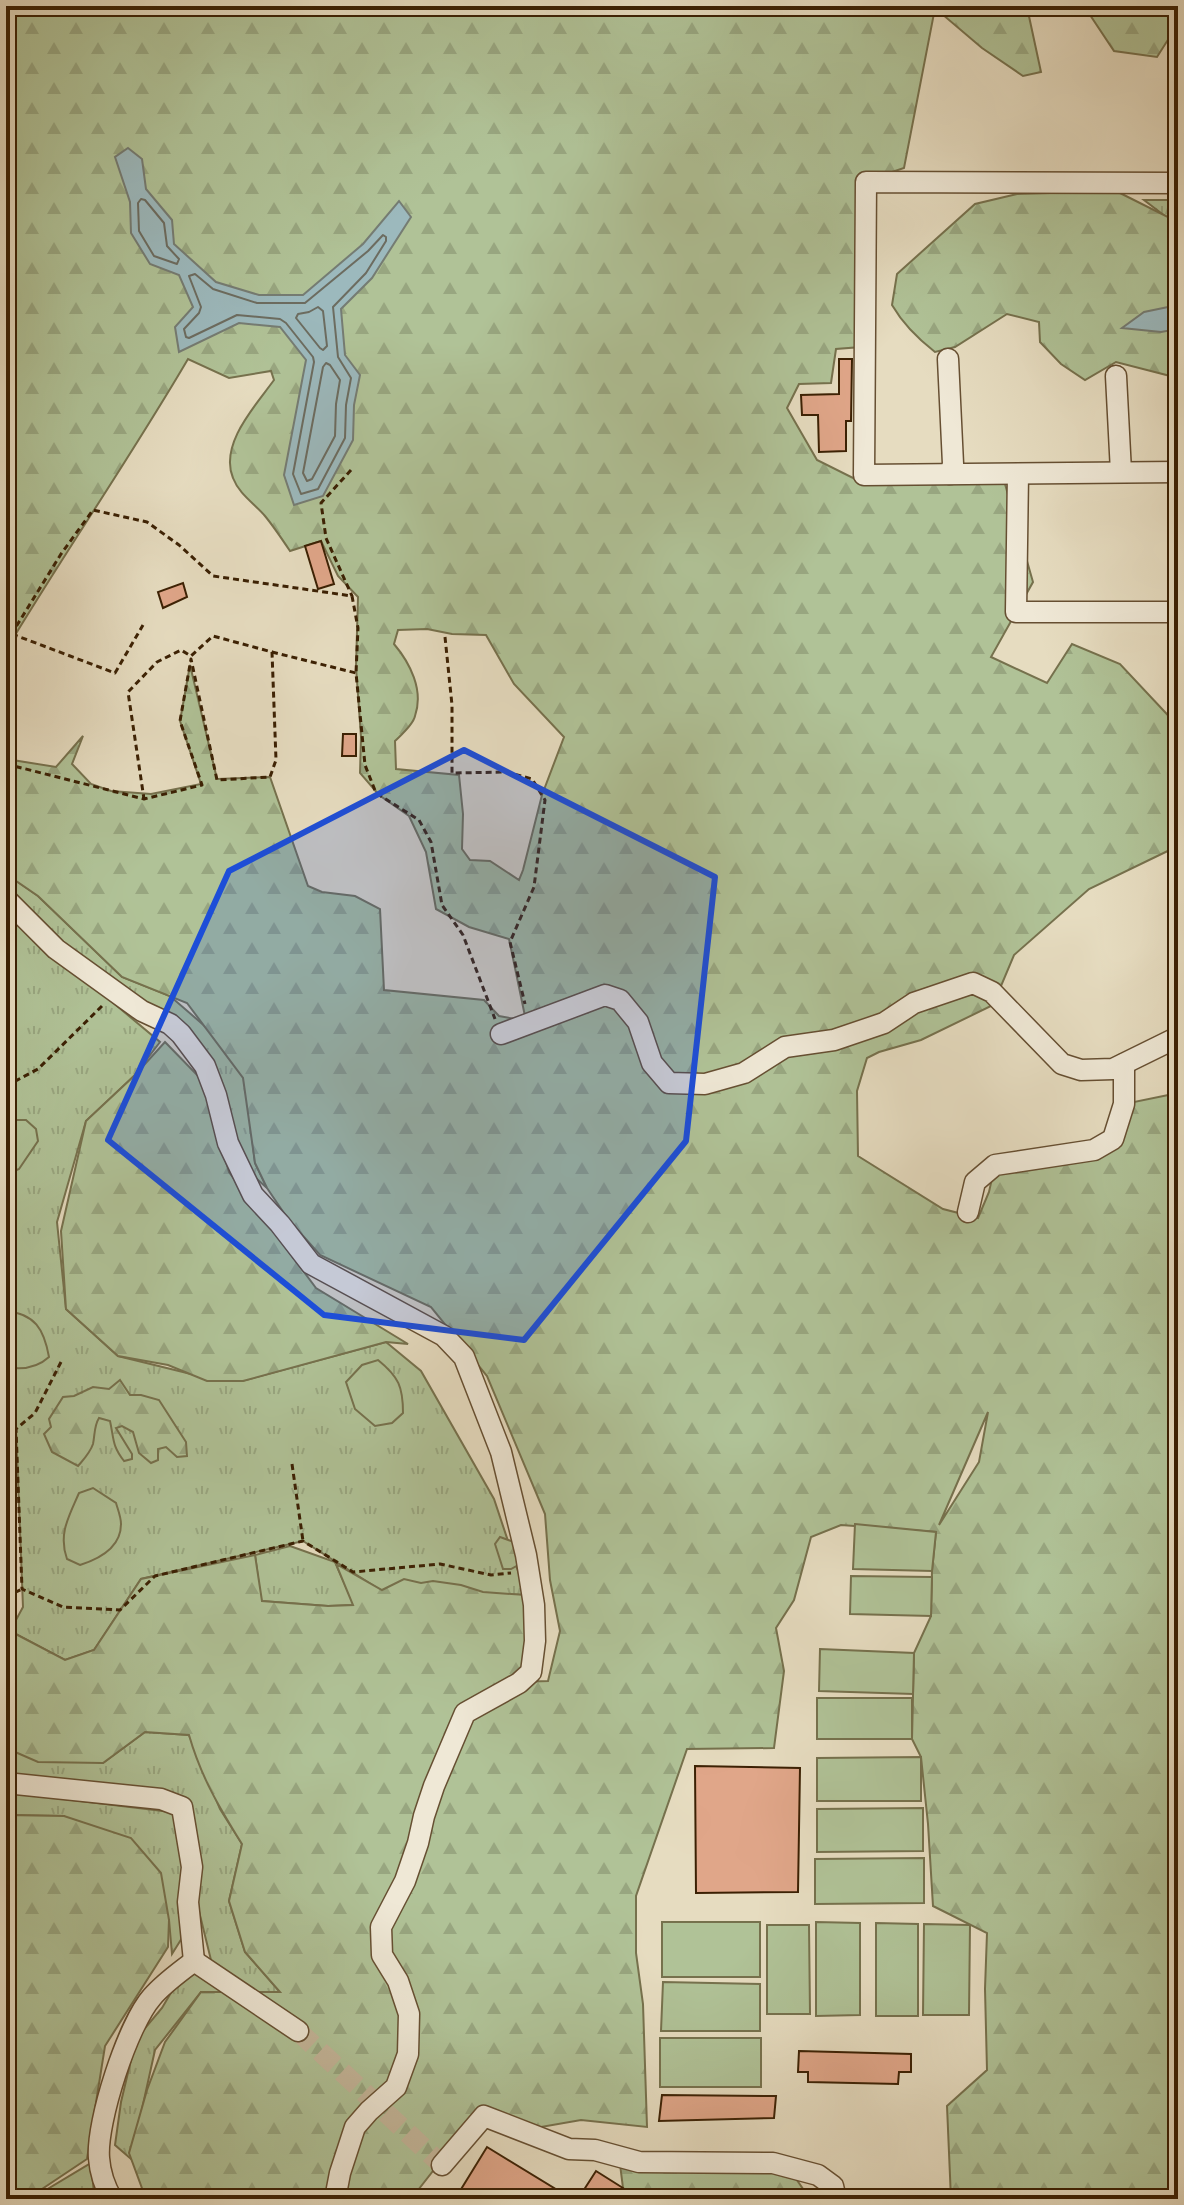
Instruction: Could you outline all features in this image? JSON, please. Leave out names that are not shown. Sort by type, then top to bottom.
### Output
[{"type":"street","points":[[1178,183],[866,182],[864,475],[1178,472]]},
{"type":"street","points":[[948,359],[953,464],[950,474]]},
{"type":"street","points":[[1116,376],[1121,472]]},
{"type":"street","points":[[1018,474],[1016,612],[1178,612]]},
{"type":"street","points":[[6,899],[56,949],[142,1011],[170,1024],[181,1034],[205,1066],[228,1143],[253,1195],[311,1264],[444,1336],[464,1357],[501,1452],[534,1605],[535,1641],[531,1672],[519,1683],[465,1713],[434,1786],[405,1881],[381,1927],[382,1955],[398,1981],[409,2014],[408,2054],[396,2087],[355,2127],[335,2199]]},
{"type":"street","points":[[501,1034],[605,995],[620,1000],[638,1022],[652,1063],[669,1083],[705,1084],[744,1073],[785,1047],[834,1040],[884,1023],[914,1003],[973,983],[992,992],[1062,1064],[1081,1070],[1113,1069],[1178,1037]]},
{"type":"street","points":[[968,1212],[975,1182],[995,1165],[1094,1150],[1113,1139],[1124,1104],[1124,1064]]},
{"type":"street","points":[[6,1783],[161,1799],[182,1807],[192,1867],[188,1902],[194,1961]]},
{"type":"street","points":[[194,1961],[298,2031]]},
{"type":"street","points":[[112,2199],[106,2189],[99,2158],[100,2132],[110,2092],[133,2030],[151,1997],[194,1961]]},
{"type":"street","points":[[442,2165],[484,2116],[569,2149],[595,2150],[639,2162],[773,2163],[818,2175],[833,2186],[836,2199]]},
{"type":"path","points":[[351,470],[321,503],[326,538],[352,596],[358,628],[356,673],[365,765],[376,793],[419,820],[431,842],[442,905],[463,935],[501,1034]]},
{"type":"path","points":[[6,643],[61,554],[93,510],[147,522],[179,545],[213,576],[352,596]]},
{"type":"path","points":[[12,634],[115,673],[143,625]]},
{"type":"path","points":[[144,799],[128,692],[157,662],[181,650],[191,656],[213,636],[356,673]]},
{"type":"path","points":[[445,637],[452,705],[452,773],[507,772],[532,779],[545,800],[534,887],[510,942],[527,1024]]},
{"type":"path","points":[[6,764],[144,799],[202,785],[180,721],[191,659],[217,780],[270,777],[276,760],[272,652]]},
{"type":"path","points":[[6,1086],[38,1069],[116,992]]},
{"type":"path","points":[[22,1589],[16,1429],[35,1413],[61,1362]]},
{"type":"path","points":[[292,1464],[303,1541]]},
{"type":"path","points":[[22,1589],[63,1607],[120,1610],[155,1576],[303,1541],[353,1572],[440,1564],[491,1575],[528,1571]]},
{"type":"path","points":[[6,1597],[22,1589]]},
{"type":"highlighted area","points":[[464,750],[715,877],[686,1141],[524,1340],[324,1315],[108,1140],[229,871]]},
{"type":"green space","points":[[6,6],[1178,6],[1178,24],[1157,57],[1114,51],[1088,12],[1027,7],[1041,72],[1023,76],[982,48],[935,8],[904,168],[862,182],[861,347],[836,349],[831,383],[799,384],[787,408],[817,460],[859,481],[1005,484],[1033,582],[991,657],[1047,683],[1072,644],[1120,664],[1178,726],[1178,846],[1089,889],[1014,955],[993,1005],[921,1040],[867,1058],[857,1091],[858,1156],[943,1209],[978,1218],[989,1192],[995,1165],[1112,1139],[1124,1104],[1178,1093],[1178,2199],[951,2199],[947,2106],[987,2070],[987,1933],[933,1906],[921,1757],[912,1739],[914,1653],[931,1616],[936,1532],[841,1525],[811,1537],[794,1600],[776,1628],[784,1671],[774,1748],[687,1749],[636,1896],[636,1953],[643,2004],[647,2127],[581,2120],[524,2130],[483,2107],[411,2199],[146,2199],[129,2153],[165,2042],[201,1992],[280,1992],[245,1952],[229,1901],[242,1844],[211,1791],[189,1735],[145,1732],[103,1763],[38,1762],[6,1748],[6,1631],[65,1660],[94,1650],[141,1579],[255,1555],[262,1601],[353,1605],[336,1564],[382,1590],[404,1579],[461,1585],[483,1592],[526,1595],[529,1651],[520,1682],[548,1681],[560,1631],[550,1580],[545,1514],[487,1376],[431,1307],[320,1255],[288,1219],[255,1163],[243,1078],[187,1003],[122,977],[38,896],[6,874],[6,759],[56,767],[83,736],[72,764],[91,784],[111,791],[151,794],[201,784],[180,721],[190,665],[217,779],[270,777],[308,886],[322,892],[355,896],[380,909],[384,990],[484,1000],[499,1016],[526,1021],[509,939],[469,927],[436,909],[426,852],[409,816],[379,795],[360,773],[356,667],[358,597],[338,576],[321,541],[290,551],[233,478],[230,465],[235,439],[249,413],[274,380],[271,371],[229,378],[188,359],[6,650]],"holes":[[[427,629],[452,634],[486,635],[514,684],[564,737],[542,795],[519,880],[490,861],[470,860],[462,849],[463,814],[459,775],[396,769],[395,741],[414,719],[418,696],[410,668],[394,644],[398,630]],[[988,1412],[979,1462],[939,1525]]]},
{"type":"green space","points":[[1116,191],[1178,222],[1178,381],[1174,377],[1116,362],[1085,380],[1061,364],[1040,342],[1039,322],[1007,314],[955,347],[935,352],[911,330],[892,305],[897,274],[975,204],[1017,194]]},
{"type":"green space","points":[[1144,200],[1178,200],[1178,226]]},
{"type":"green space","points":[[6,874],[38,896],[122,977],[170,996],[207,1028],[245,1079],[255,1163],[267,1188],[238,1162],[186,1042],[6,900]]},
{"type":"green space","points":[[6,913],[160,1042],[134,1076],[86,1121],[57,1222],[66,1309],[118,1356],[191,1374],[242,1381],[386,1342],[421,1371],[494,1499],[526,1595],[382,1591],[303,1541],[141,1579],[94,1650],[65,1660],[10,1631],[23,1607],[16,1430],[6,1427]]},
{"type":"green space","points":[[165,1042],[203,1081],[229,1172],[316,1288],[408,1344],[386,1342],[243,1381],[207,1381],[168,1365],[118,1356],[66,1309],[61,1231],[86,1121]]},
{"type":"green space","points":[[26,1120],[36,1129],[38,1141],[19,1169],[6,1175],[6,1121]]},
{"type":"green space","points":[[6,1311],[31,1319],[41,1331],[49,1357],[29,1367],[6,1367]]},
{"type":"green space","points":[[378,1360],[398,1383],[403,1413],[392,1423],[375,1426],[355,1409],[346,1382],[362,1365]]},
{"type":"green space","points":[[120,1380],[130,1395],[159,1400],[186,1442],[187,1456],[177,1457],[166,1447],[158,1449],[158,1460],[151,1463],[139,1453],[133,1432],[122,1426],[116,1428],[132,1454],[132,1459],[124,1461],[115,1446],[110,1421],[99,1418],[92,1447],[78,1466],[52,1452],[44,1434],[51,1427],[49,1419],[63,1397],[74,1396],[93,1387],[109,1389]]},
{"type":"green space","points":[[93,1488],[116,1503],[121,1521],[120,1532],[108,1551],[80,1565],[67,1559],[64,1533],[79,1493]]},
{"type":"green space","points":[[855,1524],[936,1532],[932,1571],[853,1569]]},
{"type":"green space","points":[[500,1537],[514,1542],[520,1564],[511,1569],[503,1569],[495,1544]]},
{"type":"green space","points":[[290,1546],[335,1562],[354,1605],[261,1601],[255,1555]]},
{"type":"green space","points":[[851,1576],[932,1577],[931,1616],[850,1614]]},
{"type":"green space","points":[[820,1649],[914,1653],[913,1694],[819,1691]]},
{"type":"green space","points":[[817,1698],[912,1698],[912,1739],[817,1739]]},
{"type":"green space","points":[[145,1732],[189,1735],[220,1809],[242,1844],[229,1901],[245,1952],[281,1993],[201,1992],[155,2050],[131,2159],[115,2145],[121,2102],[136,2039],[172,1991],[211,1960],[197,1903],[188,1801],[6,1780],[6,1749],[103,1763]]},
{"type":"green space","points":[[921,1757],[921,1801],[817,1801],[817,1758]]},
{"type":"green space","points":[[6,1792],[171,1812],[178,1823],[184,1857],[182,1938],[172,1954],[169,1920],[64,1816],[6,1815]]},
{"type":"green space","points":[[923,1808],[923,1851],[817,1852],[817,1809]]},
{"type":"green space","points":[[6,1815],[64,1816],[131,1838],[161,1873],[169,1920],[168,1947],[105,2046],[87,2159],[27,2199],[6,2199]]},
{"type":"green space","points":[[924,1858],[924,1903],[815,1904],[815,1859]]},
{"type":"green space","points":[[662,1922],[760,1922],[760,1977],[662,1977]]},
{"type":"green space","points":[[816,1922],[860,1923],[860,2015],[816,2016]]},
{"type":"green space","points":[[876,1923],[918,1924],[918,2016],[876,2016]]},
{"type":"green space","points":[[924,1924],[970,1925],[969,2015],[923,2015]]},
{"type":"green space","points":[[767,1925],[809,1925],[810,2014],[767,2014]]},
{"type":"green space","points":[[663,1982],[760,1984],[760,2031],[661,2031]]},
{"type":"green space","points":[[660,2038],[761,2038],[761,2087],[660,2087]]},
{"type":"green space","points":[[619,2156],[792,2173],[810,2199],[617,2199],[623,2188]]},
{"type":"green space","points":[[91,2163],[97,2199],[31,2199]]},
{"type":"water","points":[[128,148],[142,159],[146,189],[172,220],[174,244],[216,282],[259,295],[303,295],[363,244],[399,201],[411,217],[372,278],[341,309],[345,355],[360,375],[354,405],[353,440],[323,496],[294,505],[284,475],[306,360],[280,327],[239,323],[179,352],[175,327],[193,307],[179,275],[150,264],[131,233],[130,202],[115,157]]},
{"type":"water","points":[[1178,307],[1178,329],[1161,332],[1122,328],[1144,312]]},
{"type":"building","points":[[839,359],[852,359],[851,421],[846,421],[846,451],[819,452],[818,415],[802,415],[801,395],[839,394]]},
{"type":"building","points":[[321,541],[334,584],[318,589],[305,546]]},
{"type":"building","points":[[183,583],[187,597],[163,608],[158,592]]},
{"type":"building","points":[[343,734],[356,734],[356,756],[342,756]]},
{"type":"building","points":[[695,1766],[800,1768],[798,1892],[696,1893]]},
{"type":"building","points":[[799,2051],[911,2054],[911,2072],[899,2072],[898,2084],[808,2082],[808,2072],[798,2072]]},
{"type":"building","points":[[662,2095],[776,2096],[774,2118],[659,2121]]},
{"type":"building","points":[[487,2147],[572,2199],[455,2199]]},
{"type":"building","points":[[596,2171],[623,2188],[617,2199],[578,2199]]},
{"type":"tunnel","points":[[298,2031],[442,2165]]}]
